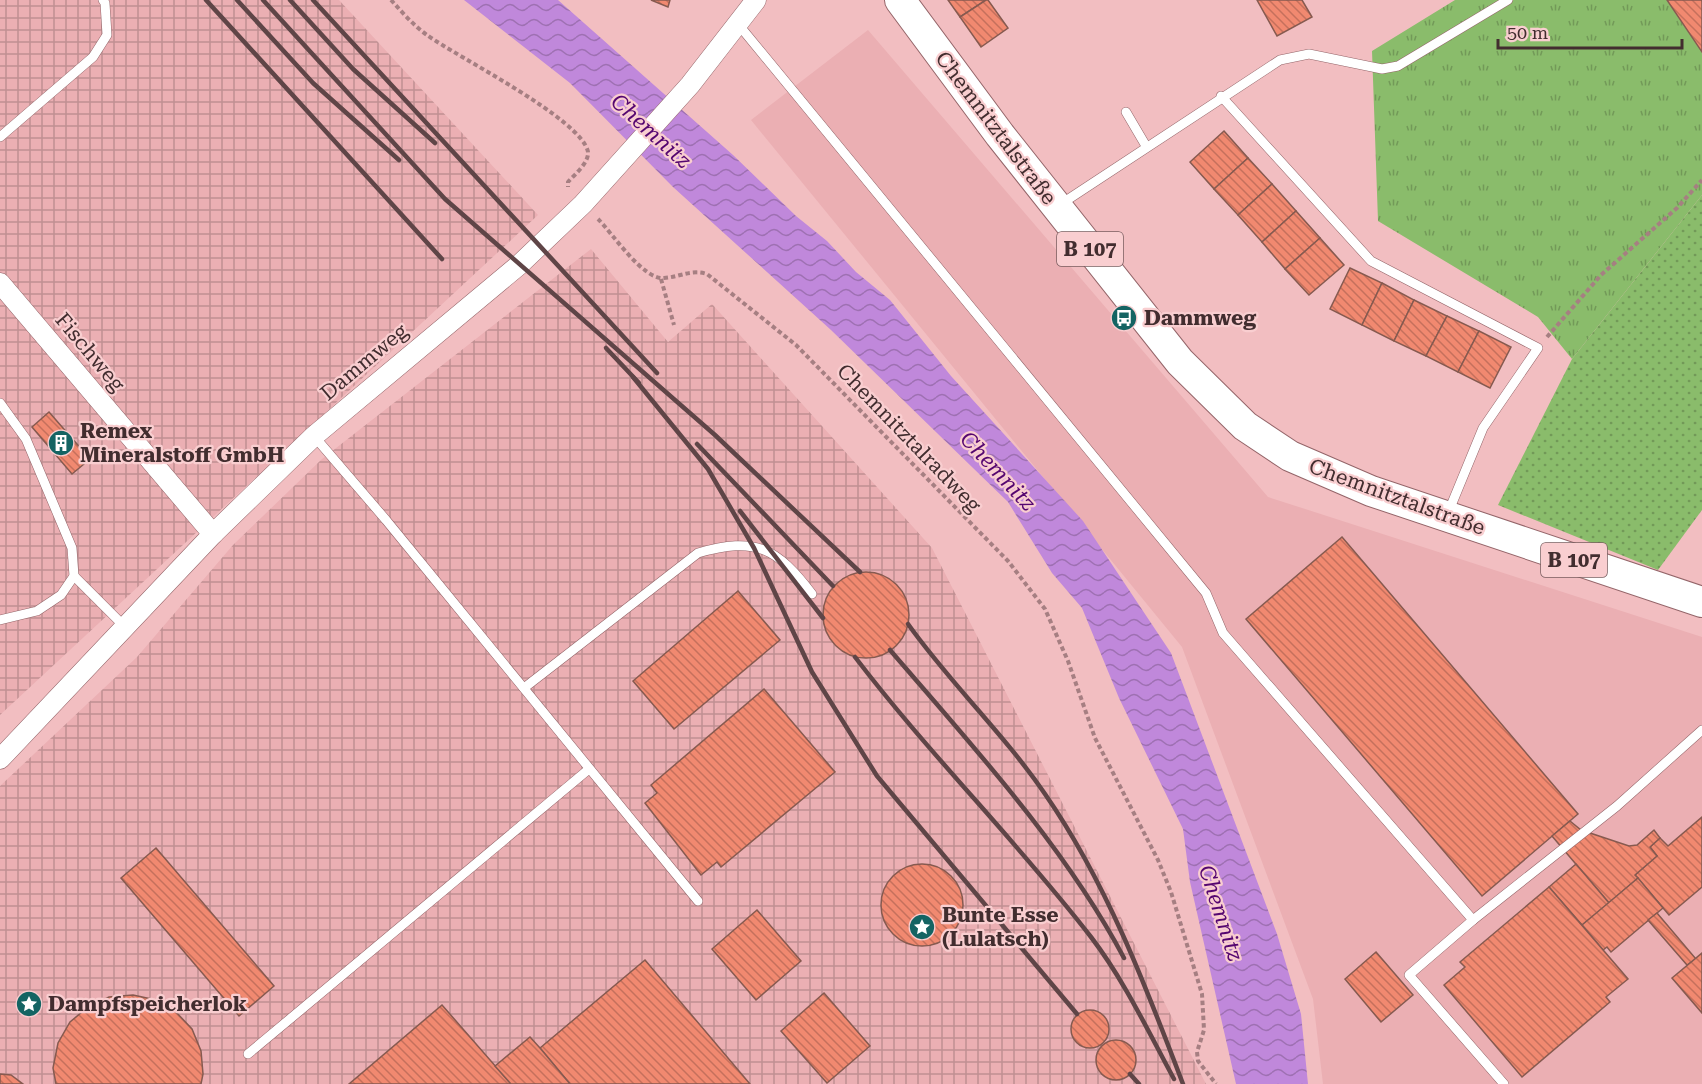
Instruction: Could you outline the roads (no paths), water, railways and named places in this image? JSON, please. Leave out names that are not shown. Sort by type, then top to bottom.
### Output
[{"type":"main road","name":"Chemnitztalstraße","points":[[900,0],[1056,207],[1180,362],[1245,426],[1290,456],[1318,470],[1447,517],[1702,602]]},
{"type":"street","name":"Dammweg","points":[[0,759],[213,534],[314,436],[519,265],[583,204],[623,163],[690,85],[756,0]]},
{"type":"street","name":"Fischweg","points":[[0,283],[213,534]]},
{"type":"lane","points":[[0,137],[93,57],[107,35],[103,0]]},
{"type":"lane","points":[[1056,207],[1221,96],[1280,60],[1309,54],[1382,69],[1398,66],[1508,0]]},
{"type":"lane","points":[[737,23],[1206,593],[1223,633],[1473,920]]},
{"type":"lane","points":[[1221,96],[1371,261],[1538,348],[1483,428],[1447,517]]},
{"type":"lane","points":[[1126,112],[1146,146]]},
{"type":"lane","points":[[0,403],[26,439],[72,549],[74,576],[62,595],[37,611],[0,620]]},
{"type":"lane","points":[[314,436],[698,901]]},
{"type":"lane","points":[[524,688],[698,553],[723,546],[771,551],[797,574],[812,594]]},
{"type":"lane","points":[[74,576],[125,628]]},
{"type":"lane","points":[[1504,1084],[1409,975],[1473,920],[1617,806],[1702,730]]},
{"type":"lane","points":[[248,1054],[589,769]]},
{"type":"water","name":"Chemnitz","points":[[464,0],[558,0],[733,155],[796,216],[827,241],[856,272],[890,300],[951,376],[1083,521],[1171,653],[1277,934],[1301,1014],[1308,1084],[1236,1084],[1190,882],[1183,829],[1119,698],[1082,608],[1052,573],[1008,502],[831,330],[673,187],[570,83]]},
{"type":"railway","points":[[206,0],[442,259]]},
{"type":"railway","points":[[237,0],[313,83],[399,160]]},
{"type":"railway","points":[[263,0],[445,199],[715,435],[860,572]]},
{"type":"railway","points":[[290,0],[353,69],[435,143]]},
{"type":"railway","points":[[313,0],[657,373]]},
{"type":"railway","points":[[606,348],[639,383]]},
{"type":"railway","points":[[633,377],[708,469],[754,548],[812,672],[877,776],[1077,1014]]},
{"type":"railway","points":[[697,444],[833,586]]},
{"type":"railway","points":[[740,511],[823,618]]},
{"type":"railway","points":[[908,624],[1029,772],[1067,828],[1087,862],[1123,935],[1183,1084]]},
{"type":"railway","points":[[890,650],[1016,798],[1046,837],[1101,917],[1124,958]]},
{"type":"railway","points":[[855,657],[1091,937],[1125,988],[1174,1079]]},
{"type":"railway","points":[[1130,1074],[1139,1084]]},
{"type":"place","name":"Dammweg","points":[[1124,318]]},
{"type":"place","name":"Remex Mineralstoff GmbH","points":[[61,443]]},
{"type":"place","name":"Bunte Esse (Lulatsch)","points":[[922,927]]},
{"type":"place","name":"Dampfspeicherlok","points":[[29,1004]]}]
